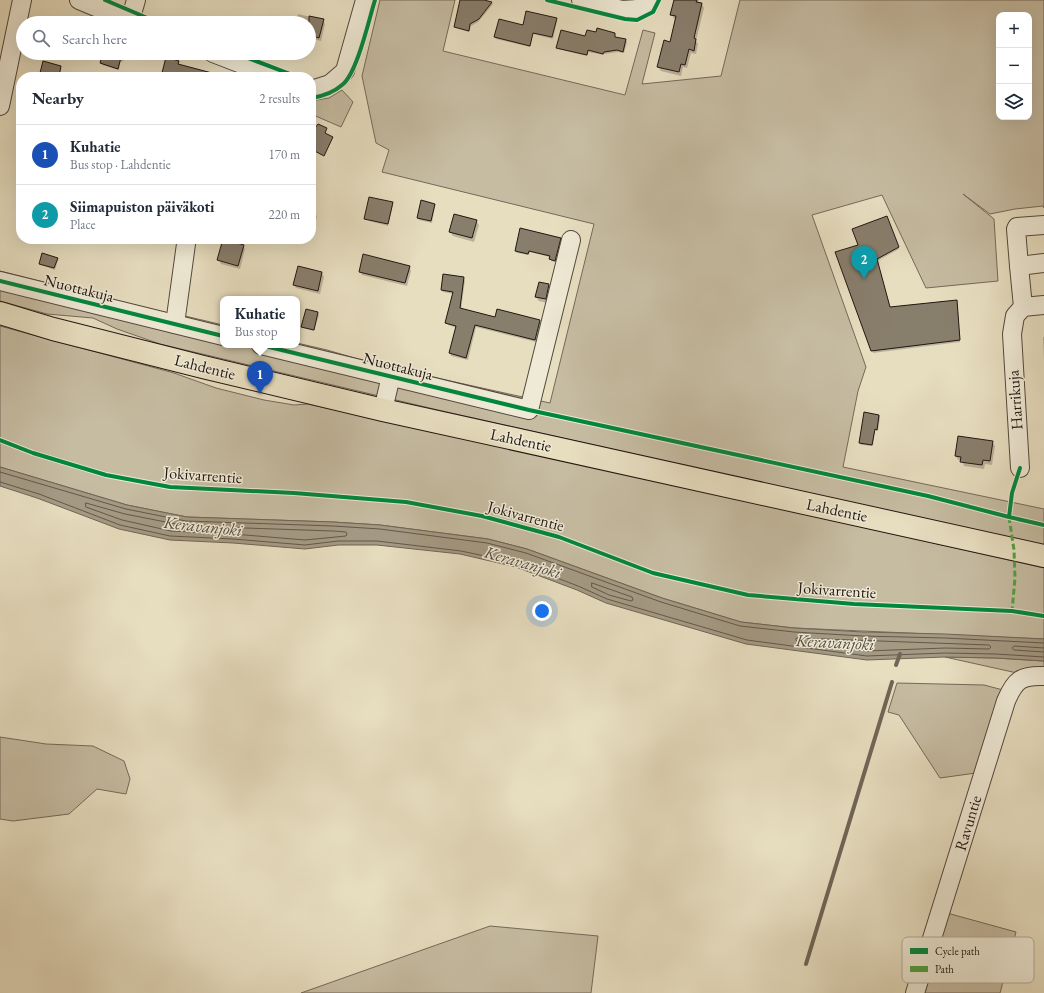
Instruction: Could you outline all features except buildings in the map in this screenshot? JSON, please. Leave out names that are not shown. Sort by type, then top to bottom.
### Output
[{"type":"main road","name":"Lahdentie","points":[[0,313],[68,333],[383,410],[1044,556]]},
{"type":"street","points":[[19,16],[22,0]]},
{"type":"street","points":[[79,0],[118,16]]},
{"type":"street","points":[[133,16],[136,0]]},
{"type":"street","points":[[316,88],[330,84],[345,71],[365,0]]},
{"type":"street","points":[[581,0],[622,10],[638,9],[648,0]]},
{"type":"street","points":[[0,106],[16,29]]},
{"type":"street","points":[[231,60],[262,72]]},
{"type":"street","points":[[1044,225],[1017,227],[1016,229],[1023,307],[1044,304]]},
{"type":"street","name":"Nuottakuja","points":[[274,348],[529,410],[571,240]]},
{"type":"street","points":[[175,324],[186,244]]},
{"type":"street","points":[[1019,266],[1044,263]]},
{"type":"street","name":"Nuottakuja","points":[[0,281],[220,335]]},
{"type":"street","name":"Harrikuja","points":[[1020,468],[1012,334],[1015,316],[1023,307]]},
{"type":"street","name":"Nuottakuja","points":[[383,410],[391,376]]},
{"type":"street","name":"Ravuntie","points":[[932,937],[1006,701],[1017,681],[1030,676],[1044,676]]},
{"type":"street","name":"Ravuntie","points":[[915,993],[918,983]]},
{"type":"shaded area","points":[[380,0],[455,0],[443,51],[625,95],[643,30],[655,33],[642,84],[721,76],[740,0],[1044,0],[1044,208],[1043,206],[1015,209],[990,214],[963,194],[994,219],[998,281],[926,288],[882,195],[812,215],[866,367],[858,391],[843,467],[1044,509],[1044,546],[438,410],[160,344],[117,329],[93,318],[47,314],[0,301],[0,271],[162,312],[220,324],[220,348],[300,348],[300,344],[382,366],[550,403],[594,224],[382,172],[389,150],[376,143],[362,76]]},
{"type":"shaded area","points":[[342,90],[353,102],[341,127],[316,116],[316,100],[329,98]]},
{"type":"shaded area","points":[[0,326],[174,373],[216,388],[264,400],[294,405],[308,404],[543,455],[1044,568],[1044,639],[794,628],[741,622],[662,598],[527,549],[488,539],[380,525],[187,517],[127,505],[0,467]]},
{"type":"shaded area","points":[[945,657],[1044,661],[1044,679]]},
{"type":"shaded area","points":[[897,683],[984,685],[1003,690],[976,773],[940,778],[899,715],[888,712]]},
{"type":"shaded area","points":[[0,737],[46,744],[93,746],[124,761],[130,779],[126,794],[97,789],[69,814],[13,821],[0,819]]},
{"type":"shaded area","points":[[947,913],[1016,932],[1015,937],[940,937]]},
{"type":"shaded area","points":[[490,926],[598,936],[591,993],[301,993]]},
{"type":"shaded area","points":[[928,983],[1003,983],[1000,993],[925,993]]},
{"type":"water","name":"Keravanjoki","points":[[0,467],[127,505],[187,517],[380,525],[488,539],[527,549],[662,598],[741,622],[794,628],[863,632],[1044,639],[1044,661],[945,657],[867,660],[746,644],[606,603],[577,590],[516,567],[460,554],[377,545],[338,545],[305,549],[170,540],[119,529],[37,498],[0,486]]},
{"type":"waterway","points":[[896,665],[900,654]]},
{"type":"waterway","points":[[806,964],[892,682]]},
{"type":"marked path","points":[[1009,517],[1014,550],[1015,578],[1012,611]]},
{"type":"cycle path","points":[[105,0],[143,16]]},
{"type":"cycle path","points":[[316,97],[328,94],[339,88],[353,70],[375,0]]},
{"type":"cycle path","points":[[547,0],[625,19],[637,20],[653,12],[659,0]]},
{"type":"cycle path","points":[[253,60],[285,72]]},
{"type":"cycle path","points":[[0,281],[220,335]]},
{"type":"cycle path","points":[[273,348],[529,410],[928,496],[1044,525]]},
{"type":"cycle path","name":"Jokivarrentie","points":[[0,440],[33,453],[106,475],[170,487],[294,493],[406,502],[482,516],[559,537],[653,573],[748,595],[854,604],[1012,611],[1044,616]]},
{"type":"cycle path","points":[[1009,517],[1012,493],[1020,468]]},
{"type":"place","name":"Siimapuiston päiväkoti","points":[[864,279]]},
{"type":"place","name":"Kuhatie","points":[[260,394]]}]
